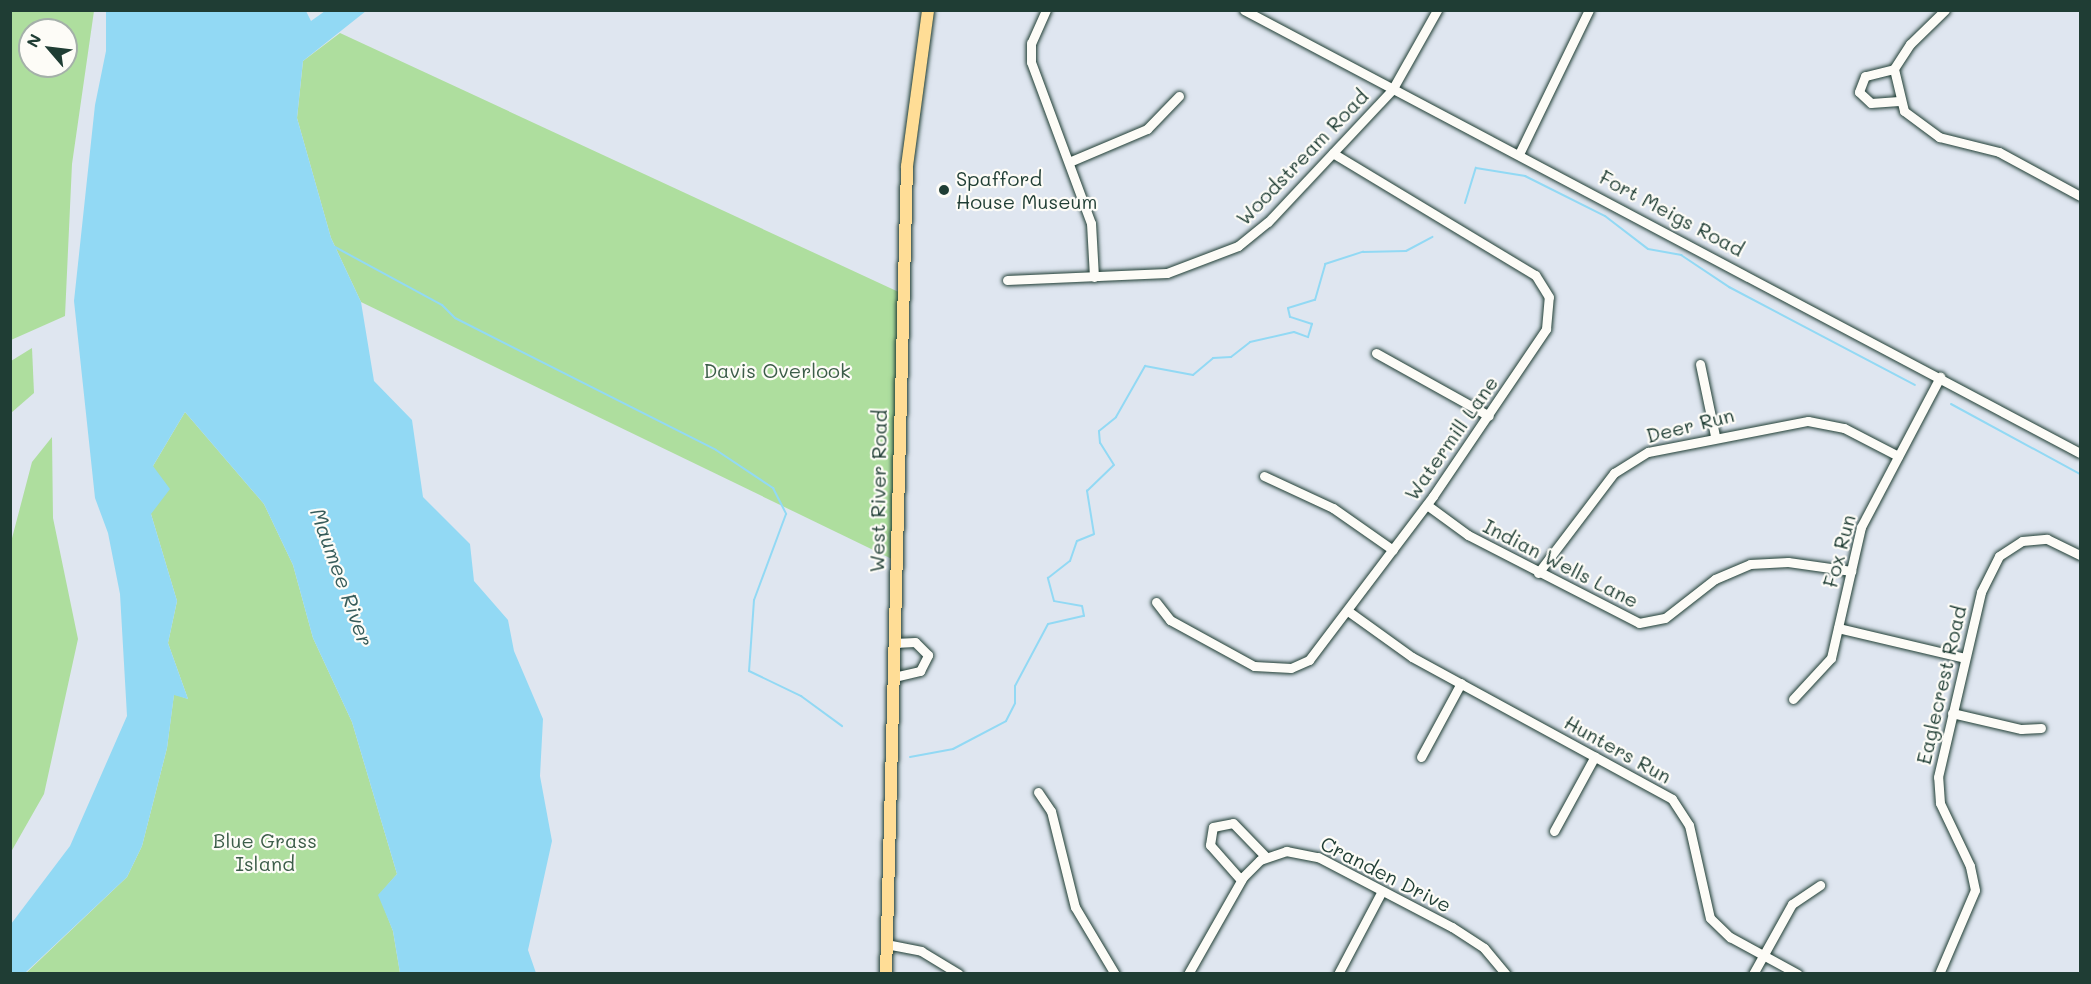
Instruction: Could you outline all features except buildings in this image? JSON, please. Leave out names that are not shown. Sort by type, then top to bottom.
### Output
[{"type":"main road","name":"West River Road","points":[[886,974],[907,166],[915,75],[928,10]]},
{"type":"street","points":[[1046,10],[1031,42],[1031,62],[1091,223],[1094,277]]},
{"type":"street","name":"Fort Meigs Road","points":[[1244,10],[1392,90],[1520,154],[2080,453]]},
{"type":"street","name":"Woodstream Road","points":[[1007,280],[1167,273],[1221,256],[1268,222],[1392,90],[1437,10]]},
{"type":"street","points":[[1520,154],[1589,10]]},
{"type":"street","points":[[1945,10],[1910,44],[1894,69],[1899,101],[1925,130],[1999,152],[2080,196]]},
{"type":"street","points":[[1894,69],[1865,76],[1859,92],[1871,103],[1899,101]]},
{"type":"street","points":[[1069,162],[1147,129],[1179,96]]},
{"type":"street","name":"Watermill Lane","points":[[1156,602],[1170,620],[1266,669],[1291,668],[1309,660],[1427,505],[1546,329],[1550,303],[1544,285],[1525,267],[1333,153]]},
{"type":"street","points":[[1376,353],[1489,416]]},
{"type":"street","points":[[1700,364],[1715,436]]},
{"type":"street","name":"Fox Run","points":[[1793,699],[1828,665],[1861,527],[1940,377]]},
{"type":"street","name":"Deer Run","points":[[1538,573],[1625,464],[1648,452],[1715,436],[1808,421],[1844,428],[1898,456]]},
{"type":"street","points":[[1264,476],[1333,508],[1393,550]]},
{"type":"street","name":"Indian Wells Lane","points":[[1427,505],[1468,535],[1538,573],[1620,617],[1646,623],[1665,618],[1715,579],[1750,564],[1788,562],[1851,571]]},
{"type":"street","name":"Eaglecrest Road","points":[[1939,974],[1975,890],[1970,866],[1944,815],[1938,790],[1952,713],[1981,592],[2004,551],[2040,538],[2080,555]]},
{"type":"street","name":"Hunters Run","points":[[1348,611],[1461,683],[1676,803],[1689,825],[1706,913],[1719,929],[1798,974]]},
{"type":"street","points":[[1838,628],[1965,657]]},
{"type":"street","points":[[894,643],[915,642],[928,655],[920,671],[894,677]]},
{"type":"street","points":[[1420,757],[1461,683]]},
{"type":"street","points":[[1952,713],[2042,728]]},
{"type":"street","points":[[1554,831],[1595,756]]},
{"type":"street","points":[[1038,792],[1051,811],[1078,916],[1115,974]]},
{"type":"street","points":[[1188,974],[1241,880],[1266,857],[1233,823],[1213,826],[1210,845],[1241,880]]},
{"type":"street","name":"Cranden Drive","points":[[1266,857],[1286,851],[1310,854],[1474,940],[1506,974]]},
{"type":"street","points":[[1753,974],[1792,904],[1820,885]]},
{"type":"street","points":[[1338,974],[1382,891]]},
{"type":"street","points":[[886,944],[921,951],[959,974]]},
{"type":"green space","points":[[11,10],[94,11],[72,164],[65,316],[11,340]]},
{"type":"green space","name":"Davis Overlook","points":[[340,33],[903,294],[896,561],[361,302],[331,238],[297,118],[303,61]]},
{"type":"green space","points":[[32,348],[34,393],[11,413],[11,361]]},
{"type":"green space","name":"Blue Grass Island","points":[[185,412],[264,504],[293,565],[313,638],[352,722],[397,874],[379,895],[393,931],[400,973],[25,974],[127,877],[142,846],[167,748],[174,694],[188,699],[168,643],[177,601],[151,514],[153,466]]},
{"type":"green space","points":[[52,437],[53,518],[78,639],[44,794],[11,852],[11,542],[32,462]]},
{"type":"water","name":"Maumee River","points":[[106,11],[306,11],[311,21],[325,11],[366,11],[303,61],[297,118],[331,238],[361,302],[374,381],[412,420],[423,497],[470,544],[474,581],[508,620],[514,651],[543,719],[540,776],[552,841],[528,950],[536,973],[400,973],[393,931],[378,895],[397,874],[352,722],[313,638],[293,565],[264,504],[185,412],[153,466],[170,489],[151,514],[177,601],[168,643],[188,699],[174,695],[167,748],[142,846],[127,877],[25,973],[11,973],[11,924],[70,846],[127,716],[120,594],[108,533],[95,498],[74,301],[95,105],[106,51]]},
{"type":"waterway","points":[[1465,203],[1476,168],[1525,176],[1605,216],[1648,249],[1681,255],[1729,287],[1915,385]]},
{"type":"waterway","points":[[910,757],[953,749],[1006,721],[1015,703],[1015,686],[1048,624],[1084,616],[1082,606],[1054,601],[1048,578],[1070,561],[1077,541],[1094,534],[1087,491],[1114,465],[1100,443],[1099,431],[1116,417],[1145,366],[1193,375],[1213,358],[1231,357],[1250,342],[1294,332],[1308,337],[1312,324],[1290,317],[1288,308],[1315,300],[1325,264],[1363,252],[1406,251],[1432,237]]},
{"type":"waterway","points":[[335,247],[442,305],[455,318],[716,450],[773,488],[786,514],[754,600],[749,671],[801,696],[842,726]]},
{"type":"waterway","points":[[1951,404],[2080,474]]},
{"type":"place","name":"Spafford House Museum","points":[[944,190]]}]
